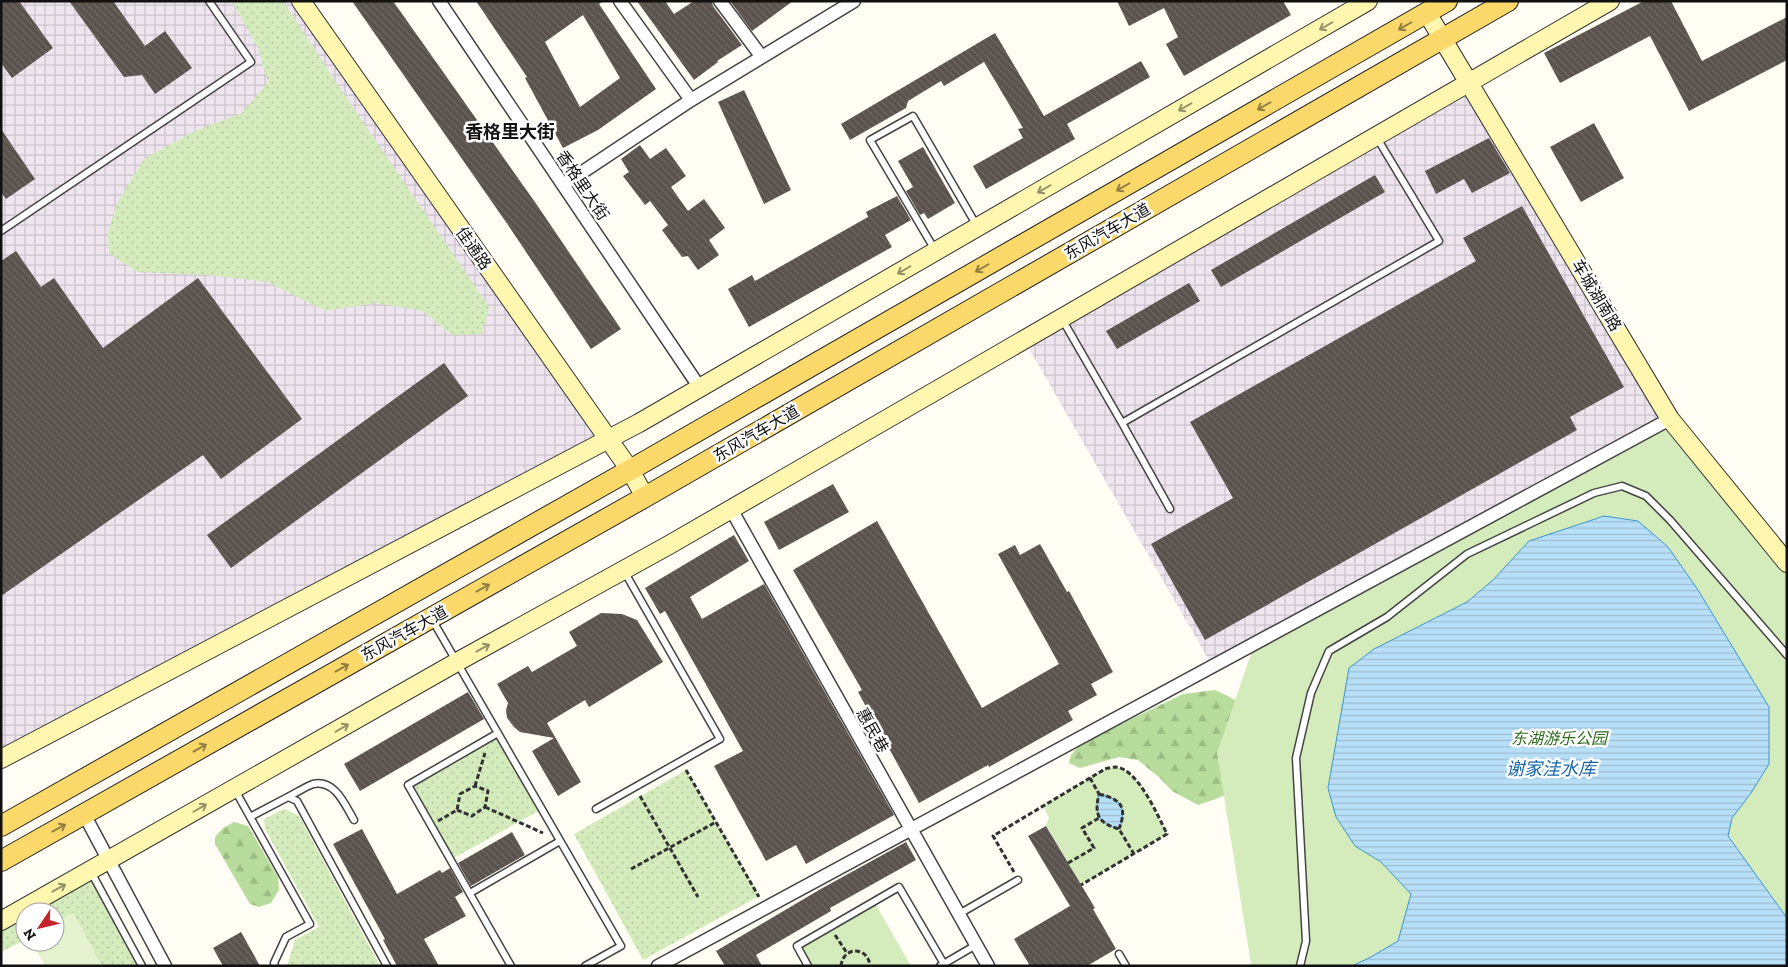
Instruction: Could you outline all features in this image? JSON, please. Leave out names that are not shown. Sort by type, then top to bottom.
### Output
[{"type":"main road","name":"东风汽车大道","points":[[1,826],[630,470],[1424,7],[1447,1]]},
{"type":"main road","name":"东风汽车大道","points":[[1,861],[645,497],[1508,1]]},
{"type":"street","name":"佳通路","points":[[301,1],[630,470],[645,497]]},
{"type":"street","name":"香格里大街","points":[[439,1],[700,388]]},
{"type":"street","points":[[620,1],[691,100]]},
{"type":"street","points":[[720,1],[761,56]]},
{"type":"street","points":[[1,759],[608,440],[1368,1]]},
{"type":"street","points":[[1,921],[731,509],[1610,1]]},
{"type":"street","points":[[563,185],[691,100],[848,3]]},
{"type":"street","name":"车城湖南路","points":[[1424,7],[1670,419],[1787,563]]},
{"type":"street","points":[[658,966],[1670,419]]},
{"type":"street","name":"惠民巷","points":[[731,509],[988,966]]},
{"type":"street","points":[[84,814],[165,966]]},
{"type":"lane","points":[[1,231],[251,62],[209,1]]},
{"type":"lane","points":[[936,251],[870,140],[913,116],[977,227]]},
{"type":"lane","points":[[1122,423],[1439,241],[1376,136]]},
{"type":"lane","points":[[1061,318],[1170,509]]},
{"type":"lane","points":[[1300,966],[1306,941],[1296,758],[1311,693],[1329,651],[1387,617],[1467,554],[1594,493],[1622,486],[1646,496],[1670,520],[1787,655]]},
{"type":"lane","points":[[596,810],[720,739],[624,570]]},
{"type":"lane","points":[[431,618],[621,946],[584,966]]},
{"type":"lane","points":[[498,733],[408,785],[511,966]]},
{"type":"lane","points":[[250,817],[313,784],[324,784],[337,791],[354,820]]},
{"type":"lane","points":[[234,789],[310,924],[286,937],[274,963],[275,966]]},
{"type":"lane","points":[[288,797],[297,801],[387,966]]},
{"type":"lane","points":[[470,893],[560,841]]},
{"type":"lane","points":[[90,870],[142,966]]},
{"type":"lane","points":[[959,914],[1018,880]]},
{"type":"lane","points":[[808,966],[797,946],[899,887],[942,965],[976,945]]},
{"type":"lane","points":[[1119,954],[1126,966]]},
{"type":"path","points":[[431,825],[457,810],[460,794],[474,786],[489,738]]},
{"type":"path","points":[[1018,880],[992,836],[1105,769],[1117,767],[1130,773],[1143,789],[1168,834],[1081,885]]},
{"type":"path","points":[[686,770],[766,908]]},
{"type":"path","points":[[1090,778],[1099,794],[1096,808],[1100,818],[1110,826],[1119,829],[1134,854]]},
{"type":"path","points":[[457,810],[472,816],[485,807],[488,791],[474,786]]},
{"type":"path","points":[[1099,794],[1114,798],[1121,805],[1123,819],[1119,829]]},
{"type":"path","points":[[640,796],[698,897]]},
{"type":"path","points":[[485,807],[560,841]]},
{"type":"path","points":[[1068,863],[1094,848],[1082,828],[1100,818]]},
{"type":"path","points":[[631,869],[716,822]]},
{"type":"path","points":[[830,927],[847,953]]},
{"type":"path","points":[[841,966],[841,961],[847,953],[852,951],[862,952],[869,959],[870,966]]},
{"type":"shaded area","points":[[1,1],[301,1],[608,440],[1,759]]},
{"type":"shaded area","points":[[1470,82],[1670,419],[1213,667],[1024,340]]},
{"type":"green space","points":[[232,1],[283,1],[337,84],[489,307],[482,334],[452,335],[423,311],[376,303],[326,311],[268,282],[207,275],[138,272],[109,253],[108,234],[116,205],[144,159],[193,132],[242,113],[268,82],[258,48]]},
{"type":"green space","name":"谢家洼水库","points":[[1670,419],[1787,563],[1787,966],[1248,966],[1251,964],[1217,753],[1254,645]]},
{"type":"green space","points":[[1215,690],[1250,707],[1244,787],[1198,805],[1172,791],[1160,778],[1138,760],[1119,757],[1080,768],[1069,763],[1071,755],[1079,746],[1119,725],[1183,694]]},
{"type":"green space","points":[[498,733],[542,809],[450,860],[408,785]]},
{"type":"green space","points":[[1117,767],[1130,773],[1143,789],[1167,834],[1081,885],[1046,825],[1049,818],[1043,806],[1105,769]]},
{"type":"green space","points":[[686,770],[759,896],[643,960],[574,834]]},
{"type":"green space","points":[[284,809],[299,816],[380,966],[287,966],[295,940],[319,927],[265,829],[264,819]]},
{"type":"green space","points":[[234,822],[248,826],[278,877],[279,890],[271,903],[259,907],[250,904],[215,844],[215,837],[223,828]]},
{"type":"green space","points":[[90,871],[142,966],[102,966],[73,913],[65,917],[65,902],[35,902]]},
{"type":"green space","points":[[874,902],[911,966],[808,966],[797,946]]},
{"type":"green space","points":[[15,913],[15,945],[1,952],[1,921]]},
{"type":"green space","points":[[73,913],[102,966],[45,966],[37,952],[65,952],[65,917]]},
{"type":"water","name":"谢家洼水库","points":[[1604,516],[1638,521],[1668,547],[1698,590],[1769,707],[1769,764],[1751,793],[1732,818],[1728,836],[1787,918],[1787,966],[1352,966],[1398,941],[1411,894],[1381,862],[1355,846],[1336,817],[1328,788],[1349,668],[1374,649],[1467,602],[1493,580],[1529,541]]},
{"type":"water","points":[[1099,794],[1112,798],[1120,805],[1123,815],[1119,829],[1106,824],[1099,817],[1097,807]]},
{"type":"building","points":[[1,1],[19,1],[53,48],[12,78],[1,63]]},
{"type":"building","points":[[69,1],[113,1],[145,46],[165,31],[192,68],[155,94],[142,75],[124,77]]},
{"type":"building","points":[[352,1],[393,1],[537,205],[621,329],[591,349],[508,225]]},
{"type":"building","points":[[476,1],[603,1],[599,4],[656,89],[598,130],[563,148],[525,78],[527,77]],"holes":[[[583,15],[620,78],[580,107],[545,42]]]},
{"type":"building","points":[[637,1],[665,1],[674,14],[694,1],[712,1],[713,6],[742,45],[717,61],[694,80]]},
{"type":"building","points":[[730,1],[793,1],[752,31]]},
{"type":"building","points":[[1117,1],[1283,1],[1291,15],[1184,76],[1166,44],[1178,37],[1164,8],[1129,26]]},
{"type":"building","points":[[1644,1],[1671,1],[1702,61],[1787,17],[1787,60],[1689,111],[1650,36],[1560,83],[1544,53]]},
{"type":"building","points":[[995,33],[1044,116],[1141,61],[1150,77],[1067,124],[1075,139],[986,189],[973,166],[1023,138],[1018,129],[1023,128],[984,62],[944,86],[941,81],[908,101],[906,108],[850,140],[841,124]]},
{"type":"building","points":[[744,90],[791,190],[764,204],[718,102]]},
{"type":"building","points":[[1594,123],[1624,178],[1581,202],[1550,147]]},
{"type":"building","points":[[1,129],[35,179],[6,199],[1,192]]},
{"type":"building","points":[[1489,138],[1510,173],[1472,193],[1464,179],[1436,194],[1425,171]]},
{"type":"building","points":[[640,145],[650,159],[666,148],[686,176],[671,187],[688,211],[704,199],[725,228],[709,240],[719,255],[698,270],[688,256],[682,257],[662,230],[668,225],[650,201],[645,205],[623,176],[629,172],[621,159]]},
{"type":"building","points":[[923,147],[955,203],[928,219],[924,213],[920,215],[906,191],[913,187],[898,161]]},
{"type":"building","points":[[1375,175],[1385,192],[1221,287],[1211,270]]},
{"type":"building","points":[[897,196],[911,220],[885,235],[892,247],[749,327],[728,289],[752,275],[755,281],[868,217],[866,212]]},
{"type":"building","points":[[1522,206],[1624,387],[1570,417],[1577,430],[1205,640],[1151,544],[1233,498],[1190,422],[1476,261],[1463,238]]},
{"type":"building","points":[[16,251],[41,287],[54,278],[103,348],[198,278],[302,419],[221,479],[203,455],[1,596],[1,261]]},
{"type":"building","points":[[1189,283],[1200,301],[1117,349],[1106,331]]},
{"type":"building","points":[[444,363],[468,396],[231,568],[207,535]]},
{"type":"building","points":[[833,484],[849,512],[779,550],[764,522]]},
{"type":"building","points":[[877,521],[982,708],[1059,664],[998,554],[1015,545],[1020,555],[1040,544],[1067,592],[1069,591],[1113,672],[1091,684],[1097,695],[1068,711],[1073,720],[989,767],[988,765],[919,803],[858,692],[862,690],[793,570]]},
{"type":"building","points":[[734,535],[749,561],[690,597],[702,619],[764,584],[894,815],[806,864],[796,845],[766,861],[714,766],[743,751],[665,611],[660,614],[645,588]]},
{"type":"building","points":[[601,613],[622,614],[637,620],[663,662],[589,707],[585,700],[547,723],[581,782],[558,796],[532,751],[554,738],[520,732],[514,727],[507,718],[506,710],[508,703],[497,684],[528,666],[532,672],[577,646],[569,632]]},
{"type":"building","points":[[468,692],[484,719],[360,791],[344,764]]},
{"type":"building","points":[[1046,826],[1095,908],[1093,909],[1116,949],[1087,966],[1030,966],[1014,939],[1070,906],[1028,836]]},
{"type":"building","points":[[362,829],[397,894],[440,870],[442,873],[450,868],[463,892],[455,897],[466,916],[424,939],[439,966],[397,966],[383,940],[385,939],[333,844]]},
{"type":"building","points":[[512,832],[525,855],[471,886],[458,863]]},
{"type":"building","points":[[906,842],[916,860],[830,908],[831,911],[756,955],[762,966],[725,966],[716,951],[819,890]]},
{"type":"building","points":[[241,932],[260,966],[223,966],[213,948]]},
{"type":"district","name":"香格里大街","points":[[510,132]]},
{"type":"park label","name":"东湖游乐公园","points":[[1559,738]]}]
